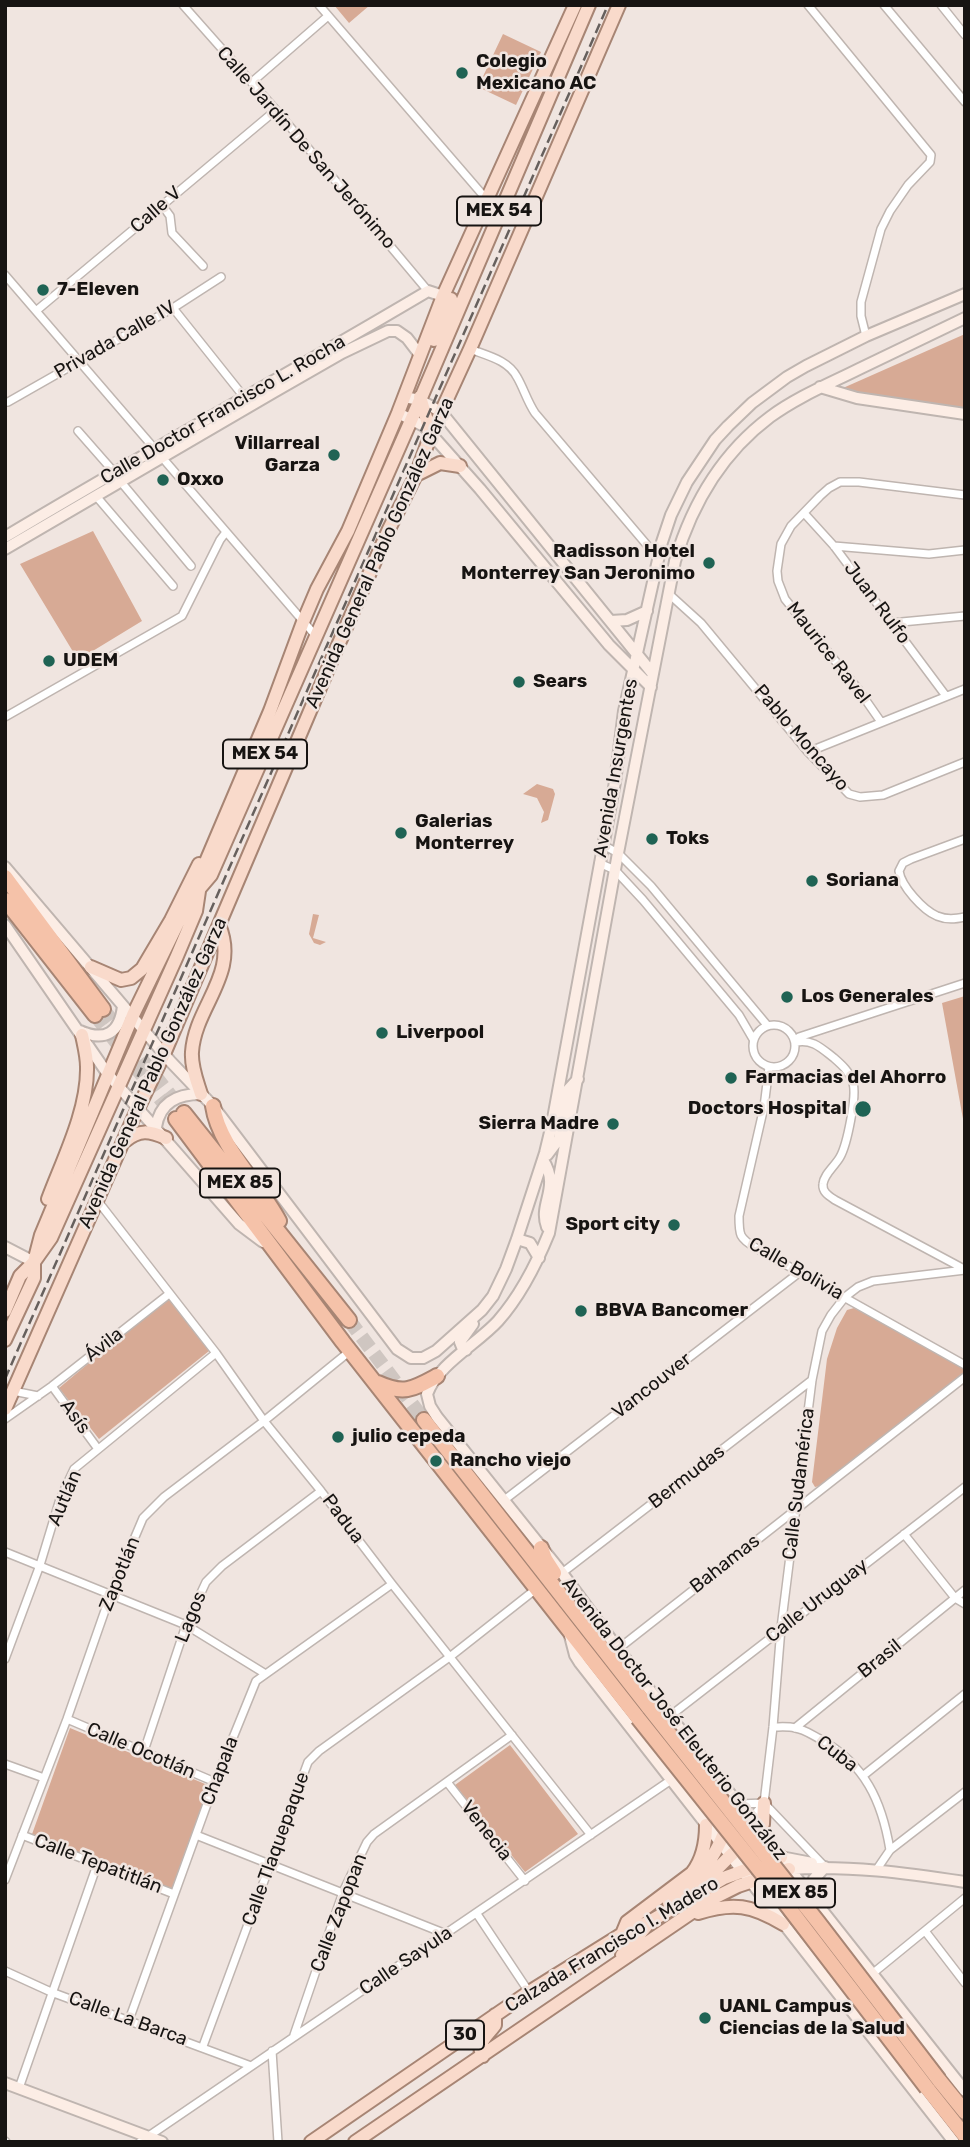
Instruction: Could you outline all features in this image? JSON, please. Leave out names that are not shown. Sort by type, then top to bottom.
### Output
[{"type":"highway","points":[[5,877],[99,1012],[5,900]]},
{"type":"highway","points":[[214,1106],[221,1136],[268,1199],[296,1253]]},
{"type":"highway","name":"Avenida Doctor José Eleuterio González","points":[[349,1320],[180,1116],[271,1248],[374,1381],[568,1629],[644,1713]]},
{"type":"highway","points":[[374,1381],[392,1390],[406,1391],[437,1376]]},
{"type":"highway","name":"Avenida Doctor José Eleuterio González","points":[[424,1420],[590,1633],[644,1713],[776,1891],[933,2084],[965,2136]]},
{"type":"highway","points":[[541,1548],[549,1566],[584,1611],[589,1620],[590,1633]]},
{"type":"highway","name":"Avenida Doctor José Eleuterio González","points":[[933,2084],[965,2112]]},
{"type":"main road","name":"Avenida General Pablo González Garza","points":[[5,1340],[34,1278],[30,1260],[51,1238],[196,911],[202,871],[270,711],[303,622],[348,531],[443,296],[575,5]]},
{"type":"main road","name":"Avenida General Pablo González Garza","points":[[79,1133],[107,1073],[128,1011],[188,902],[211,875],[216,864],[420,400],[589,5]]},
{"type":"main road","name":"Avenida General Pablo González Garza","points":[[5,1409],[164,1054],[336,650],[416,474],[431,434],[619,5]]},
{"type":"main road","points":[[431,434],[420,400],[419,379],[451,297],[450,282]]},
{"type":"main road","points":[[428,291],[443,296]]},
{"type":"main road","name":"Calle Doctor Francisco L. Rocha","points":[[5,537],[117,477],[163,457],[271,388],[340,349],[428,291]]},
{"type":"main road","name":"Avenida Insurgentes","points":[[214,1106],[397,1349],[411,1359],[423,1358],[436,1351],[482,1310],[506,1269],[543,1160],[552,1124],[615,782],[624,711],[658,558],[671,515],[682,491],[707,451],[728,426],[788,377],[866,336],[965,294]]},
{"type":"main road","points":[[949,301],[957,303],[961,309],[961,320]]},
{"type":"main road","points":[[382,320],[388,331],[397,331],[407,338],[420,355]]},
{"type":"main road","name":"Avenida Insurgentes","points":[[437,1376],[497,1322],[517,1297],[539,1258],[549,1233],[618,853],[669,594],[682,537],[705,488],[740,444],[772,416],[820,387],[961,320]]},
{"type":"main road","name":"Calle Doctor Francisco L. Rocha","points":[[340,349],[388,331]]},
{"type":"main road","points":[[820,387],[856,398],[965,414]]},
{"type":"main road","name":"Calle Doctor Francisco L. Rocha","points":[[5,549],[96,496],[154,448],[244,397],[271,388]]},
{"type":"main road","points":[[404,397],[420,400],[441,412],[653,674]]},
{"type":"main road","points":[[398,412],[424,426],[609,645],[651,687]]},
{"type":"main road","points":[[416,474],[440,463],[460,466]]},
{"type":"main road","points":[[611,621],[627,620],[648,611]]},
{"type":"main road","points":[[91,967],[121,980],[131,978],[142,968],[171,920],[205,849],[219,831]]},
{"type":"main road","points":[[5,867],[164,1054],[214,1106]]},
{"type":"main road","name":"MEX 85","points":[[5,925],[118,1087],[166,1138],[239,1224],[271,1248]]},
{"type":"main road","points":[[201,1094],[191,1054],[195,1035],[223,969],[226,953],[219,925]]},
{"type":"main road","points":[[5,1311],[30,1260],[79,1133],[88,1066],[81,1033],[96,1037],[108,1034],[128,1011]]},
{"type":"main road","points":[[549,1233],[545,1221],[551,1176],[543,1160],[559,1139],[567,1091],[578,1078]]},
{"type":"main road","points":[[156,1127],[157,1118],[168,1102],[186,1094],[201,1094]]},
{"type":"main road","points":[[79,1133],[105,1118]]},
{"type":"main road","points":[[125,1141],[141,1131],[166,1138]]},
{"type":"main road","points":[[517,1239],[530,1243],[539,1258]]},
{"type":"main road","points":[[5,1247],[30,1260]]},
{"type":"main road","points":[[466,1350],[460,1342],[482,1310]]},
{"type":"main road","name":"Avenida Doctor José Eleuterio González","points":[[437,1376],[426,1394],[429,1406],[965,2091]]},
{"type":"main road","name":"Avenida Doctor José Eleuterio González","points":[[568,1629],[580,1663],[954,2142]]},
{"type":"main road","points":[[693,1809],[707,1811],[714,1808],[722,1797],[722,1783]]},
{"type":"main road","points":[[685,1899],[726,1831],[737,1802]]},
{"type":"main road","points":[[622,1934],[626,1922],[692,1873],[698,1865],[706,1841],[718,1843],[760,1830],[764,1803]]},
{"type":"main road","points":[[611,1969],[651,1921],[703,1872],[718,1843],[751,1819]]},
{"type":"main road","points":[[781,1857],[825,1867]]},
{"type":"main road","name":"Calzada Francisco I. Madero","points":[[355,2142],[745,1876],[781,1857]]},
{"type":"main road","points":[[809,1893],[814,1879],[825,1867]]},
{"type":"main road","points":[[789,1869],[825,1867],[877,1870],[965,1882]]},
{"type":"main road","name":"Calzada Francisco I. Madero","points":[[311,2142],[495,2015],[622,1934],[651,1921],[724,1878],[789,1869]]},
{"type":"main road","points":[[685,1918],[717,1908],[740,1906],[761,1911],[784,1926],[789,1909],[802,1901],[820,1908]]},
{"type":"main road","points":[[849,2008],[849,1998],[858,1985],[874,1982],[881,1985]]},
{"type":"main road","points":[[483,2056],[480,2045],[495,2025],[495,2015]]},
{"type":"main road","points":[[5,2083],[144,2139],[162,2142]]},
{"type":"street","name":"Calle Jardín De San Jerónimo","points":[[183,5],[276,110],[428,291]]},
{"type":"street","points":[[320,5],[486,200],[496,218]]},
{"type":"street","points":[[808,5],[930,151],[932,157],[908,185],[881,229],[861,302],[866,336]]},
{"type":"street","points":[[884,5],[965,102]]},
{"type":"street","points":[[941,5],[965,36]]},
{"type":"street","points":[[252,82],[328,16]]},
{"type":"street","name":"Calle V","points":[[36,311],[276,110]]},
{"type":"street","points":[[162,205],[171,220],[172,233],[203,266]]},
{"type":"street","points":[[5,275],[315,635]]},
{"type":"street","name":"Privada Calle IV","points":[[8,402],[221,277]]},
{"type":"street","points":[[173,307],[244,397]]},
{"type":"street","points":[[470,349],[510,367],[517,375],[527,402],[658,558]]},
{"type":"street","points":[[78,431],[191,566]]},
{"type":"street","name":"Maurice Ravel","points":[[881,722],[858,689],[785,599],[777,571],[781,544],[791,526],[829,488],[848,481],[965,495]]},
{"type":"street","points":[[96,496],[173,586]]},
{"type":"street","name":"Juan Rulfo","points":[[804,513],[834,545],[946,696]]},
{"type":"street","points":[[5,717],[182,616],[226,532]]},
{"type":"street","points":[[834,545],[929,554],[965,550]]},
{"type":"street","name":"Pablo Moncayo","points":[[669,594],[701,622],[808,752],[844,791],[860,797],[883,795],[965,762]]},
{"type":"street","points":[[891,623],[965,616]]},
{"type":"street","points":[[808,752],[965,689]]},
{"type":"street","points":[[965,839],[911,859],[903,863],[899,871],[903,885],[931,913],[946,919],[965,917]]},
{"type":"street","points":[[603,845],[618,853],[651,886],[767,1025]]},
{"type":"street","points":[[598,863],[615,870],[643,900],[739,1015],[753,1039],[756,1058],[769,1067],[779,1066],[788,1062],[795,1050],[795,1040],[787,1028],[774,1024],[767,1025],[753,1039]]},
{"type":"street","points":[[795,1040],[965,984]]},
{"type":"street","points":[[795,1040],[814,1042],[848,1072],[855,1088],[845,1146],[841,1156],[824,1178],[824,1192],[965,1270]]},
{"type":"street","name":"Calle Bolivia","points":[[769,1067],[764,1107],[742,1199],[739,1234],[746,1242],[965,1365]]},
{"type":"street","name":"Padua","points":[[97,1200],[216,1353],[264,1421],[591,1835]]},
{"type":"street","name":"Calle Sudamérica","points":[[764,1803],[781,1628],[812,1380],[822,1331],[845,1297],[858,1287],[873,1282],[965,1270]]},
{"type":"street","name":"Vancouver","points":[[503,1501],[800,1272]]},
{"type":"street","name":"Ávila","points":[[5,1419],[52,1386],[169,1294]]},
{"type":"street","name":"Zapotlán","points":[[5,1880],[67,1719],[110,1596],[143,1518],[152,1507],[351,1351]]},
{"type":"street","name":"Autlán","points":[[5,1659],[74,1469],[216,1353]]},
{"type":"street","name":"Bahamas","points":[[618,1649],[965,1377]]},
{"type":"street","name":"Bermudas","points":[[562,1573],[812,1380]]},
{"type":"street","name":"Asís","points":[[52,1386],[98,1449]]},
{"type":"street","points":[[13,1391],[38,1396]]},
{"type":"street","name":"Calle Uruguay","points":[[670,1716],[965,1487]]},
{"type":"street","name":"Lagos","points":[[144,1751],[186,1625],[206,1582],[222,1566],[321,1491]]},
{"type":"street","points":[[904,1534],[955,1598],[965,1604]]},
{"type":"street","points":[[5,1552],[186,1625],[264,1673]]},
{"type":"street","name":"Chapala","points":[[129,2020],[215,1782],[256,1681],[392,1584]]},
{"type":"street","name":"Calle Tlaquepaque","points":[[203,2046],[308,1762],[319,1751],[450,1656],[536,1589]]},
{"type":"street","name":"Brasil","points":[[795,1728],[965,1590]]},
{"type":"street","points":[[864,1775],[965,1694]]},
{"type":"street","name":"Calle Ocotlán","points":[[67,1719],[215,1782]]},
{"type":"street","name":"Cuba","points":[[773,1727],[795,1728],[809,1733],[843,1754],[864,1775],[882,1813],[891,1850]]},
{"type":"street","name":"Calle Zapopan","points":[[294,2036],[343,1892],[367,1842],[374,1834],[512,1735]]},
{"type":"street","points":[[5,1764],[44,1778]]},
{"type":"street","name":"Calle Sayula","points":[[144,2139],[671,1780]]},
{"type":"street","name":"Venecia","points":[[447,1782],[525,1881]]},
{"type":"street","points":[[877,1870],[891,1850],[965,1792]]},
{"type":"street","points":[[737,1802],[764,1803],[825,1867]]},
{"type":"street","points":[[751,1819],[764,1803]]},
{"type":"street","name":"Calle Tepatitlán","points":[[22,1835],[174,1894]]},
{"type":"street","points":[[196,1835],[446,1934]]},
{"type":"street","points":[[19,2088],[97,1865]]},
{"type":"street","points":[[872,1973],[965,1898]]},
{"type":"street","points":[[477,1914],[528,1993]]},
{"type":"street","points":[[925,1931],[965,1983]]},
{"type":"street","name":"Calle La Barca","points":[[5,1971],[51,1992],[203,2046],[251,2066]]},
{"type":"street","points":[[272,2051],[278,2142]]},
{"type":"shaded area","points":[[334,5],[370,5],[349,23]]},
{"type":"shaded area","points":[[503,34],[541,52],[516,105],[478,87]]},
{"type":"shaded area","points":[[965,334],[965,411],[844,392],[843,388]]},
{"type":"shaded area","points":[[93,531],[142,621],[78,660],[20,564]]},
{"type":"shaded area","points":[[537,784],[553,789],[555,794],[548,820],[541,823],[544,812],[537,798],[523,794]]},
{"type":"shaded area","points":[[313,914],[319,915],[313,938],[326,942],[320,945],[314,943],[309,934]]},
{"type":"shaded area","points":[[965,996],[965,1130],[942,1003]]},
{"type":"shaded area","points":[[168,1297],[209,1351],[99,1439],[59,1388]]},
{"type":"shaded area","points":[[854,1308],[963,1366],[965,1372],[820,1486],[815,1487],[812,1482],[827,1359],[837,1328],[847,1310]]},
{"type":"shaded area","points":[[70,1728],[210,1786],[172,1891],[31,1837]]},
{"type":"shaded area","points":[[510,1745],[578,1834],[525,1872],[455,1785]]},
{"type":"tunnel","points":[[103,1009],[184,1113]]},
{"type":"tunnel","points":[[95,1015],[176,1119]]},
{"type":"tunnel","points":[[349,1320],[424,1420]]},
{"type":"railway","points":[[5,1379],[608,5]]},
{"type":"place","name":"Colegio Mexicano AC","points":[[462,73]]},
{"type":"place","name":"7-Eleven","points":[[43,290]]},
{"type":"place","name":"Villarreal Garza","points":[[334,455]]},
{"type":"place","name":"Oxxo","points":[[163,480]]},
{"type":"place","name":"Radisson Hotel Monterrey San Jeronimo","points":[[709,563]]},
{"type":"place","name":"UDEM","points":[[49,661]]},
{"type":"place","name":"Sears","points":[[519,682]]},
{"type":"place","name":"Galerias Monterrey","points":[[401,833]]},
{"type":"place","name":"Toks","points":[[652,839]]},
{"type":"place","name":"Soriana","points":[[812,881]]},
{"type":"place","name":"Los Generales","points":[[787,997]]},
{"type":"place","name":"Liverpool","points":[[382,1033]]},
{"type":"place","name":"Farmacias del Ahorro","points":[[731,1078]]},
{"type":"place","name":"Doctors Hospital","points":[[863,1109]]},
{"type":"place","name":"Sierra Madre","points":[[613,1124]]},
{"type":"place","name":"Sport city","points":[[674,1225]]},
{"type":"place","name":"BBVA Bancomer","points":[[581,1311]]},
{"type":"place","name":"julio cepeda","points":[[338,1437]]},
{"type":"place","name":"Rancho viejo","points":[[436,1461]]},
{"type":"place","name":"UANL Campus Ciencias de la Salud","points":[[705,2018]]}]
